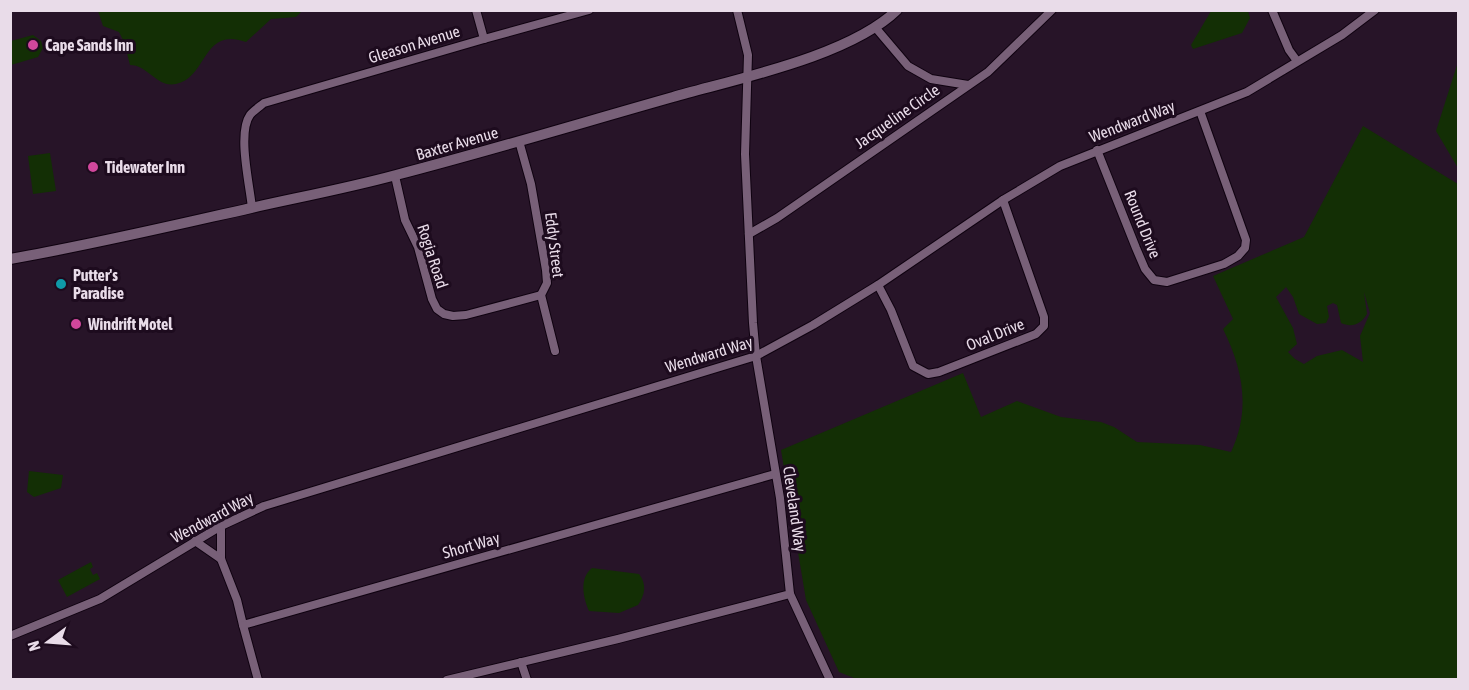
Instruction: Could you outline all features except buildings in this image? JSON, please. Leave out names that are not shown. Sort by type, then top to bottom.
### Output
[{"type":"street","points":[[476,10],[484,39]]},
{"type":"street","name":"Gleason Avenue","points":[[252,208],[245,129],[251,114],[264,103],[589,10]]},
{"type":"street","name":"Cleveland Way","points":[[737,10],[748,55],[745,154],[756,356],[780,498],[790,594],[830,680]]},
{"type":"street","name":"Baxter Avenue","points":[[10,259],[295,200],[395,176],[747,76],[825,51],[875,27],[897,10]]},
{"type":"street","name":"Jacqueline Circle","points":[[749,234],[777,218],[988,72],[1052,10]]},
{"type":"street","points":[[1272,10],[1289,50],[1297,61]]},
{"type":"street","name":"Wendward Way","points":[[10,636],[100,599],[195,541],[264,506],[756,356],[813,325],[878,285],[1003,200],[1060,166],[1265,83],[1342,35],[1375,10]]},
{"type":"street","points":[[875,27],[908,66],[931,79],[968,85]]},
{"type":"street","name":"Round Drive","points":[[1097,150],[1136,249],[1145,269],[1154,280],[1167,282],[1224,264],[1238,256],[1245,248],[1246,240],[1200,111]]},
{"type":"street","name":"Eddy Street","points":[[519,141],[531,184],[546,270],[547,283],[541,295],[555,351]]},
{"type":"street","name":"Rogia Road","points":[[395,176],[405,220],[418,247],[432,299],[437,309],[453,316],[466,315],[541,295]]},
{"type":"street","name":"Oval Drive","points":[[878,285],[891,310],[913,366],[928,374],[939,372],[1036,334],[1044,326],[1044,317],[1003,200]]},
{"type":"street","name":"Short Way","points":[[243,625],[775,474]]},
{"type":"street","points":[[222,526],[221,559],[237,600],[258,680]]},
{"type":"street","points":[[195,541],[221,559]]},
{"type":"street","points":[[447,680],[790,594]]},
{"type":"street","points":[[521,662],[527,680]]},
{"type":"green space","points":[[98,11],[302,11],[296,17],[271,19],[246,42],[232,39],[221,41],[213,46],[186,80],[169,84],[130,65],[119,32],[103,26]]},
{"type":"green space","points":[[1211,11],[1248,11],[1250,18],[1242,33],[1193,49],[1191,45]]},
{"type":"green space","points":[[33,35],[41,41],[43,48],[38,57],[11,65],[11,41]]},
{"type":"green space","points":[[1458,62],[1458,168],[1436,131]]},
{"type":"green space","points":[[1363,126],[1458,184],[1458,679],[859,680],[839,672],[806,600],[781,450],[963,373],[981,417],[1017,401],[1061,417],[1101,422],[1114,427],[1137,442],[1200,445],[1231,452],[1241,421],[1242,390],[1236,359],[1223,329],[1233,319],[1213,276],[1304,237]],"holes":[[[1286,287],[1293,297],[1299,314],[1317,324],[1326,323],[1329,317],[1327,306],[1333,303],[1337,305],[1341,323],[1352,325],[1359,323],[1367,314],[1364,292],[1370,313],[1360,336],[1363,362],[1342,350],[1317,356],[1304,364],[1295,359],[1288,352],[1297,344],[1293,328],[1276,297]]]},
{"type":"green space","points":[[50,153],[56,191],[33,194],[28,156]]},
{"type":"green space","points":[[29,471],[63,475],[61,488],[34,497],[27,492]]},
{"type":"green space","points":[[91,562],[93,567],[90,569],[93,575],[97,573],[100,579],[67,597],[58,580]]},
{"type":"green space","points":[[592,568],[639,574],[644,590],[638,605],[619,613],[589,611],[585,600],[584,583],[585,577]]},
{"type":"place","name":"Cape Sands Inn","points":[[33,45]]},
{"type":"place","name":"Tidewater Inn","points":[[93,167]]},
{"type":"place","name":"Putter's Paradise","points":[[61,284]]},
{"type":"place","name":"Windrift Motel","points":[[76,324]]}]
